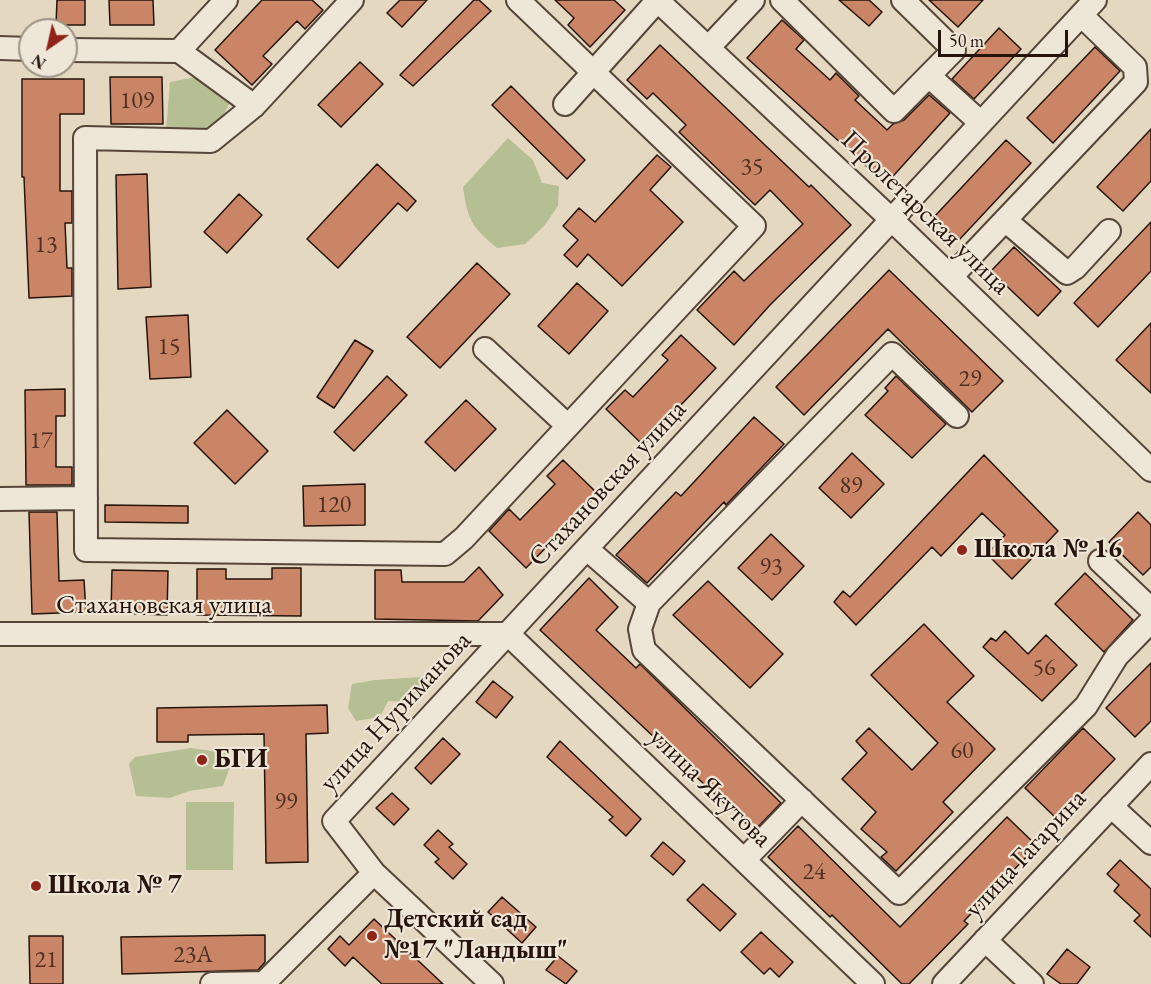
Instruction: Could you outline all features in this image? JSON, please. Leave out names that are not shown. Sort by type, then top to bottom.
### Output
[{"type":"street","points":[[179,51],[226,0]]},
{"type":"street","points":[[352,0],[254,106],[211,141],[85,138],[86,550],[445,554],[464,538],[754,226],[518,0]]},
{"type":"street","points":[[565,104],[657,0]]},
{"type":"street","name":"Пролетарская улица","points":[[657,0],[892,220],[1151,470]]},
{"type":"street","points":[[708,48],[753,0]]},
{"type":"street","points":[[782,0],[894,111],[954,50],[903,0]]},
{"type":"street","points":[[951,277],[1136,82],[1135,67],[1088,7]]},
{"type":"street","name":"Стахановская улица","points":[[0,634],[508,634],[1088,7]]},
{"type":"street","points":[[0,48],[18,49]]},
{"type":"street","points":[[78,50],[179,51],[254,106]]},
{"type":"street","points":[[929,76],[981,123]]},
{"type":"street","points":[[1005,220],[1067,273],[1075,268],[1108,231]]},
{"type":"street","points":[[485,350],[568,426]]},
{"type":"street","points":[[957,416],[892,354],[649,603],[640,629],[644,650],[899,892],[1086,706],[1117,656],[1151,621]]},
{"type":"street","points":[[0,499],[86,498]]},
{"type":"street","points":[[587,549],[649,603]]},
{"type":"street","points":[[1100,561],[1151,609]]},
{"type":"street","name":"улица Якутова","points":[[508,634],[873,984]]},
{"type":"street","name":"улица Нуриманова","points":[[492,984],[374,873],[334,821],[508,634]]},
{"type":"street","name":"улица Гагарина","points":[[944,984],[1151,764]]},
{"type":"street","points":[[744,860],[802,800]]},
{"type":"street","points":[[1111,806],[1151,843]]},
{"type":"street","points":[[212,984],[264,983],[374,873]]},
{"type":"street","points":[[985,940],[1032,984]]},
{"type":"green space","points":[[196,77],[229,104],[223,116],[217,124],[205,132],[166,131],[170,82]]},
{"type":"green space","points":[[508,138],[533,160],[542,183],[559,186],[558,206],[544,226],[525,244],[497,248],[481,234],[472,222],[463,187]]},
{"type":"green space","points":[[421,677],[421,695],[412,702],[388,701],[380,717],[356,721],[348,708],[352,684]]},
{"type":"green space","points":[[191,748],[226,753],[231,764],[223,786],[189,791],[170,798],[136,796],[129,764],[135,757]]},
{"type":"green space","points":[[186,802],[234,802],[233,870],[186,870]]},
{"type":"building","points":[[57,0],[85,0],[85,25],[78,25],[78,18],[56,18]]},
{"type":"building","points":[[109,0],[153,0],[154,25],[110,25]]},
{"type":"building","points":[[262,0],[312,0],[323,10],[305,29],[297,21],[263,56],[272,64],[252,85],[215,50]]},
{"type":"building","points":[[400,0],[427,0],[402,27],[387,13]]},
{"type":"building","points":[[474,0],[479,0],[491,11],[413,86],[400,75]]},
{"type":"building","points":[[555,0],[614,0],[625,10],[590,47],[568,25],[574,18]]},
{"type":"building","points":[[839,0],[869,0],[882,12],[869,26]]},
{"type":"building","points":[[929,0],[983,0],[958,27]]},
{"type":"building","points":[[782,20],[804,40],[796,49],[830,80],[836,73],[859,96],[855,100],[887,130],[893,124],[904,120],[929,95],[950,113],[886,184],[747,58]]},
{"type":"building","points":[[999,28],[1021,49],[974,99],[952,79]]},
{"type":"building","points":[[660,45],[851,225],[770,305],[734,345],[697,310],[734,271],[744,281],[803,224],[770,190],[755,205],[679,132],[686,125],[653,93],[647,99],[627,80]]},
{"type":"building","points":[[1095,47],[1120,71],[1053,143],[1027,118]]},
{"type":"building","points":[[360,62],[383,84],[341,127],[318,105]]},
{"type":"building","points":[[110,77],[162,77],[163,124],[111,124]]},
{"type":"building","points":[[22,79],[84,79],[84,114],[60,114],[60,191],[72,191],[72,223],[65,223],[67,268],[72,268],[72,296],[29,298],[24,177],[22,177]]},
{"type":"building","points":[[511,86],[585,160],[567,179],[492,105]]},
{"type":"building","points":[[1151,129],[1151,181],[1123,211],[1097,187]]},
{"type":"building","points":[[1006,140],[1031,163],[958,241],[934,217]]},
{"type":"building","points":[[657,155],[671,167],[650,190],[683,222],[622,286],[588,254],[577,267],[564,255],[578,240],[563,226],[579,208],[595,222]]},
{"type":"building","points":[[377,164],[416,201],[407,211],[398,203],[338,268],[307,239]]},
{"type":"building","points":[[147,174],[151,287],[118,289],[116,175]]},
{"type":"building","points":[[239,194],[262,215],[227,253],[204,232]]},
{"type":"building","points":[[1151,222],[1151,271],[1098,327],[1074,303]]},
{"type":"building","points":[[1014,247],[1061,291],[1038,316],[991,271]]},
{"type":"building","points":[[477,263],[510,294],[440,368],[407,337]]},
{"type":"building","points":[[889,270],[1003,381],[972,412],[888,329],[804,415],[776,387]]},
{"type":"building","points":[[577,283],[608,311],[569,354],[538,326]]},
{"type":"building","points":[[188,315],[191,377],[150,379],[146,317]]},
{"type":"building","points":[[1151,323],[1151,393],[1116,360]]},
{"type":"building","points":[[681,335],[716,368],[643,445],[606,409],[625,390],[633,397],[668,360],[662,355]]},
{"type":"building","points":[[355,340],[373,351],[334,408],[317,397]]},
{"type":"building","points":[[387,376],[407,395],[354,451],[334,432]]},
{"type":"building","points":[[896,376],[946,424],[912,458],[865,415],[888,391],[885,388]]},
{"type":"building","points":[[65,389],[65,416],[56,416],[56,467],[72,467],[72,485],[26,485],[25,390]]},
{"type":"building","points":[[466,400],[496,429],[455,471],[425,442]]},
{"type":"building","points":[[227,410],[268,451],[235,484],[194,443]]},
{"type":"building","points":[[754,417],[784,444],[726,505],[724,502],[647,583],[616,555],[676,492],[681,496]]},
{"type":"building","points":[[852,453],[884,484],[851,518],[819,488]]},
{"type":"building","points":[[984,455],[1058,531],[1012,579],[987,554],[1005,535],[982,513],[941,556],[932,547],[856,625],[834,602],[843,591],[850,597]]},
{"type":"building","points":[[563,460],[598,494],[526,568],[489,531],[509,509],[520,520],[555,484],[547,476]]},
{"type":"building","points":[[365,484],[365,525],[304,526],[303,486]]},
{"type":"building","points":[[105,505],[188,506],[188,523],[105,522]]},
{"type":"building","points":[[29,512],[57,512],[59,581],[84,580],[86,612],[32,614]]},
{"type":"building","points":[[1138,512],[1151,525],[1151,567],[1143,575],[1109,542]]},
{"type":"building","points":[[771,534],[804,566],[772,600],[738,568]]},
{"type":"building","points":[[479,567],[503,595],[478,621],[375,619],[375,570],[401,570],[402,582],[464,582]]},
{"type":"building","points":[[272,568],[301,568],[301,616],[197,615],[197,569],[226,569],[226,579],[272,579]]},
{"type":"building","points":[[112,570],[168,571],[167,615],[111,613]]},
{"type":"building","points":[[1085,573],[1133,620],[1104,652],[1055,604]]},
{"type":"building","points":[[589,578],[618,607],[596,630],[636,668],[640,664],[781,803],[754,831],[540,630]]},
{"type":"building","points":[[708,581],[783,654],[750,688],[673,615]]},
{"type":"building","points":[[924,624],[974,676],[947,702],[995,749],[943,802],[953,812],[896,871],[881,857],[887,852],[861,829],[876,812],[842,779],[867,753],[856,741],[869,728],[912,770],[938,743],[871,675]]},
{"type":"building","points":[[1005,631],[1028,654],[1046,635],[1077,665],[1042,701],[983,647],[991,638],[996,641]]},
{"type":"building","points":[[1151,663],[1151,721],[1135,737],[1106,708]]},
{"type":"building","points":[[493,681],[513,697],[496,718],[476,702]]},
{"type":"building","points":[[327,705],[328,733],[306,734],[308,862],[266,863],[264,734],[188,735],[188,742],[157,742],[157,708]]},
{"type":"building","points":[[1083,728],[1115,759],[1057,819],[1025,788]]},
{"type":"building","points":[[443,738],[460,754],[431,784],[415,768]]},
{"type":"building","points":[[560,741],[641,819],[626,836],[609,820],[613,817],[547,757]]},
{"type":"building","points":[[392,793],[409,809],[394,825],[376,808]]},
{"type":"building","points":[[1007,817],[1037,846],[964,921],[968,924],[909,984],[902,984],[832,915],[830,917],[768,857],[798,826],[900,927]]},
{"type":"building","points":[[438,830],[453,844],[449,847],[467,864],[453,879],[435,862],[439,859],[424,845]]},
{"type":"building","points":[[663,842],[685,861],[673,875],[651,856]]},
{"type":"building","points":[[1120,860],[1151,889],[1151,937],[1134,921],[1140,915],[1114,891],[1119,885],[1107,874]]},
{"type":"building","points":[[703,884],[736,914],[720,931],[687,900]]},
{"type":"building","points":[[502,897],[536,927],[522,943],[488,912]]},
{"type":"building","points":[[374,919],[443,984],[382,984],[353,957],[345,966],[328,949],[340,936],[349,945]]},
{"type":"building","points":[[761,932],[793,962],[779,977],[770,968],[764,974],[741,952]]},
{"type":"building","points":[[265,935],[265,962],[258,970],[122,974],[121,937]]},
{"type":"building","points":[[29,936],[63,936],[63,984],[30,984]]},
{"type":"building","points":[[1067,949],[1090,967],[1077,984],[1061,984],[1047,974]]},
{"type":"building","points":[[558,956],[577,971],[566,984],[546,970]]},
{"type":"place","name":"Школа № 16","points":[[962,550]]},
{"type":"place","name":"БГИ","points":[[202,760]]},
{"type":"place","name":"Школа № 7","points":[[36,886]]},
{"type":"place","name":"Детский сад №17 \"Ландыш\"","points":[[372,936]]}]
